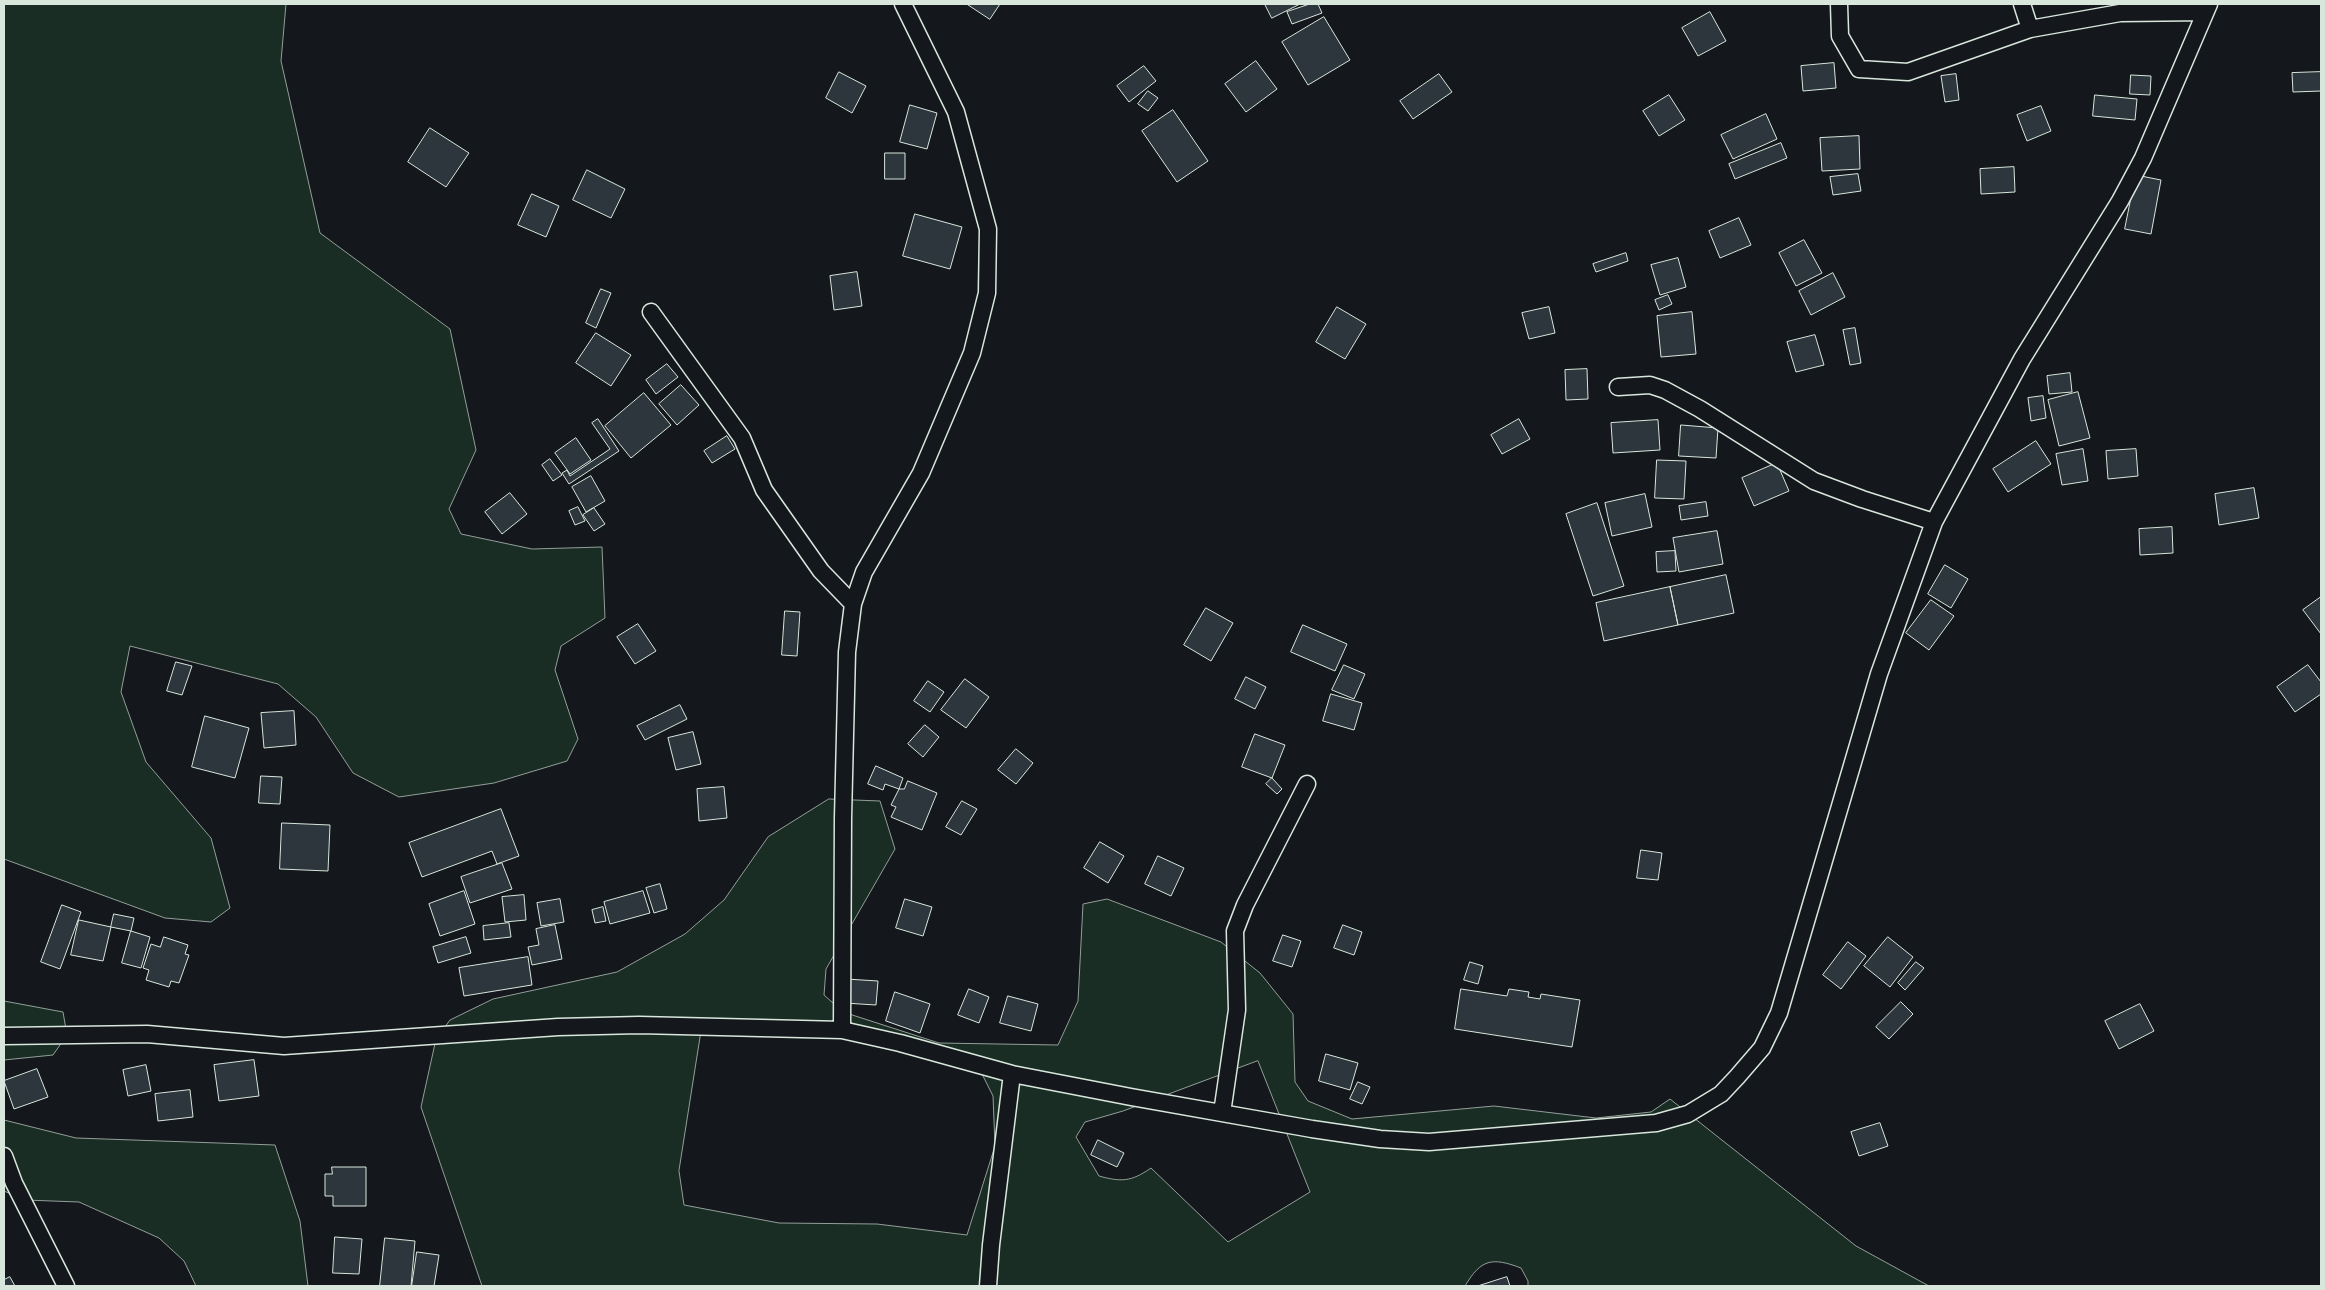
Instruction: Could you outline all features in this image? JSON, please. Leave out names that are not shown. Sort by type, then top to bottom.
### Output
[{"type":"street","points":[[842,1030],[843,818],[847,652],[852,604],[864,572],[921,473],[972,353],[987,293],[988,230],[956,112],[902,4]]},
{"type":"street","points":[[4,1036],[147,1034],[284,1046],[558,1027],[640,1026],[842,1030],[900,1043],[1012,1074],[1222,1114],[1380,1139],[1429,1142],[1472,1140],[1538,1132],[1656,1123],[1688,1114],[1721,1094],[1762,1048],[1779,1013],[1879,674],[1934,522],[2022,359],[2120,201],[2143,158],[2207,8],[2120,13],[2030,29],[1908,72],[1859,69],[1840,36],[1839,4]]},
{"type":"street","points":[[2022,4],[2030,29]]},
{"type":"street","points":[[650,312],[742,438],[764,490],[822,571],[852,604]]},
{"type":"street","points":[[1618,386],[1650,385],[1665,390],[1700,409],[1814,481],[1862,499],[1934,522]]},
{"type":"street","points":[[1222,1114],[1237,1010],[1235,931],[1245,905],[1307,784]]},
{"type":"street","points":[[988,1286],[1012,1074]]},
{"type":"street","points":[[4,1156],[14,1182],[66,1286]]},
{"type":"green space","points":[[4,4],[286,4],[281,61],[320,233],[450,329],[476,450],[449,509],[461,534],[532,549],[602,547],[605,618],[561,646],[555,670],[578,739],[567,761],[494,783],[399,797],[353,773],[316,717],[278,684],[130,646],[121,692],[146,762],[211,838],[230,908],[211,922],[165,918],[4,859]]},
{"type":"green space","points":[[829,799],[880,801],[895,849],[826,969],[824,995],[843,1012],[939,1043],[1058,1045],[1078,1001],[1083,904],[1107,899],[1221,942],[1260,973],[1293,1014],[1295,1082],[1308,1101],[1352,1119],[1494,1106],[1596,1118],[1651,1112],[1670,1099],[1856,1246],[1929,1286],[1528,1286],[1528,1281],[1521,1268],[1502,1262],[1495,1262],[1488,1263],[1476,1270],[1465,1286],[482,1286],[421,1107],[436,1039],[450,1020],[493,999],[617,972],[685,934],[724,900],[768,837]],"holes":[[[702,1027],[815,1029],[982,1074],[993,1096],[995,1146],[967,1235],[877,1224],[779,1223],[684,1205],[679,1171]],[[1258,1061],[1310,1192],[1228,1242],[1151,1168],[1138,1176],[1126,1180],[1099,1176],[1076,1137],[1085,1122],[1123,1111]]]},
{"type":"green space","points":[[4,1001],[63,1012],[67,1035],[53,1055],[4,1060]]},
{"type":"green space","points":[[4,1120],[76,1138],[275,1145],[300,1221],[308,1286],[196,1286],[184,1261],[159,1238],[79,1202],[25,1200],[4,1191]]},
{"type":"building","points":[[967,4],[1000,4],[990,19]]},
{"type":"building","points":[[1265,4],[1300,4],[1272,18]]},
{"type":"building","points":[[1310,4],[1318,4],[1322,13],[1292,24],[1287,12]]},
{"type":"building","points":[[1710,12],[1726,41],[1698,56],[1682,28]]},
{"type":"building","points":[[1324,17],[1350,60],[1308,85],[1282,42]]},
{"type":"building","points":[[1256,61],[1277,89],[1246,112],[1225,84]]},
{"type":"building","points":[[1834,63],[1836,88],[1803,91],[1801,66]]},
{"type":"building","points":[[1144,66],[1156,81],[1129,102],[1117,86]]},
{"type":"building","points":[[839,72],[866,86],[852,113],[826,98]]},
{"type":"building","points":[[2321,72],[2321,91],[2293,92],[2292,73]]},
{"type":"building","points":[[1439,74],[1452,92],[1413,119],[1400,101]]},
{"type":"building","points":[[1956,74],[1959,100],[1945,102],[1941,76]]},
{"type":"building","points":[[2131,75],[2151,76],[2150,95],[2130,94]]},
{"type":"building","points":[[1148,91],[1158,98],[1148,111],[1138,104]]},
{"type":"building","points":[[1669,95],[1685,120],[1659,136],[1643,111]]},
{"type":"building","points":[[2095,95],[2137,99],[2135,120],[2093,116]]},
{"type":"building","points":[[910,105],[937,113],[927,149],[900,142]]},
{"type":"building","points":[[2041,106],[2051,131],[2027,141],[2017,115]]},
{"type":"building","points":[[1173,110],[1208,161],[1177,182],[1142,131]]},
{"type":"building","points":[[1766,114],[1777,139],[1733,159],[1721,135]]},
{"type":"building","points":[[430,128],[469,153],[446,187],[408,162]]},
{"type":"building","points":[[1859,136],[1860,169],[1822,171],[1820,138]]},
{"type":"building","points":[[1781,143],[1787,158],[1735,179],[1729,164]]},
{"type":"building","points":[[885,153],[905,153],[905,179],[885,179]]},
{"type":"building","points":[[2014,167],[2015,192],[1981,194],[1980,169]]},
{"type":"building","points":[[587,170],[625,189],[611,218],[573,200]]},
{"type":"building","points":[[1858,174],[1861,191],[1833,195],[1830,177]]},
{"type":"building","points":[[2136,175],[2161,180],[2151,234],[2125,229]]},
{"type":"building","points":[[532,194],[559,206],[546,237],[518,225]]},
{"type":"building","points":[[915,214],[962,227],[950,269],[903,256]]},
{"type":"building","points":[[1739,218],[1751,245],[1720,258],[1709,231]]},
{"type":"building","points":[[1804,240],[1822,273],[1796,286],[1779,253]]},
{"type":"building","points":[[1626,253],[1628,261],[1596,272],[1593,264]]},
{"type":"building","points":[[1678,258],[1686,287],[1660,295],[1651,265]]},
{"type":"building","points":[[857,272],[862,306],[834,310],[830,276]]},
{"type":"building","points":[[1833,273],[1845,297],[1811,315],[1799,291]]},
{"type":"building","points":[[601,289],[611,293],[596,328],[586,323]]},
{"type":"building","points":[[1668,295],[1672,304],[1659,310],[1655,300]]},
{"type":"building","points":[[1337,307],[1366,324],[1345,359],[1316,342]]},
{"type":"building","points":[[1549,307],[1555,333],[1529,339],[1522,313]]},
{"type":"building","points":[[1692,312],[1696,354],[1661,357],[1657,316]]},
{"type":"building","points":[[1855,328],[1861,363],[1850,365],[1843,330]]},
{"type":"building","points":[[596,333],[631,355],[611,386],[576,363]]},
{"type":"building","points":[[1815,335],[1824,365],[1796,372],[1787,342]]},
{"type":"building","points":[[667,364],[678,377],[656,394],[646,380]]},
{"type":"building","points":[[1587,369],[1588,399],[1566,400],[1565,370]]},
{"type":"building","points":[[2070,373],[2072,392],[2049,394],[2047,376]]},
{"type":"building","points":[[681,385],[699,405],[677,425],[659,404]]},
{"type":"building","points":[[2078,392],[2090,438],[2059,446],[2048,400]]},
{"type":"building","points":[[644,393],[671,425],[631,458],[605,426]]},
{"type":"building","points":[[2043,396],[2046,418],[2031,421],[2028,398]]},
{"type":"building","points":[[598,419],[619,451],[569,484],[562,473],[567,470],[570,476],[610,449],[592,423]]},
{"type":"building","points":[[1519,419],[1530,439],[1502,454],[1491,435]]},
{"type":"building","points":[[1658,420],[1660,450],[1613,453],[1611,423]]},
{"type":"building","points":[[1681,425],[1718,428],[1716,458],[1679,456]]},
{"type":"building","points":[[727,436],[735,449],[712,463],[704,451]]},
{"type":"building","points":[[576,438],[591,460],[570,474],[555,453]]},
{"type":"building","points":[[2036,441],[2051,464],[2008,492],[1993,469]]},
{"type":"building","points":[[2083,449],[2088,481],[2062,485],[2056,454]]},
{"type":"building","points":[[2136,449],[2138,476],[2108,479],[2106,451]]},
{"type":"building","points":[[550,459],[562,475],[553,481],[542,465]]},
{"type":"building","points":[[1657,460],[1686,461],[1684,499],[1655,498]]},
{"type":"building","points":[[1777,463],[1789,491],[1754,506],[1742,478]]},
{"type":"building","points":[[591,476],[605,501],[586,512],[572,487]]},
{"type":"building","points":[[2254,488],[2259,518],[2219,525],[2215,494]]},
{"type":"building","points":[[510,493],[527,514],[502,534],[485,512]]},
{"type":"building","points":[[1645,494],[1652,527],[1612,536],[1605,503]]},
{"type":"building","points":[[1706,502],[1708,516],[1681,520],[1679,506]]},
{"type":"building","points":[[1597,503],[1624,586],[1593,596],[1566,514]]},
{"type":"building","points":[[578,507],[585,521],[575,525],[569,511]]},
{"type":"building","points":[[594,508],[605,524],[594,531],[583,515]]},
{"type":"building","points":[[2172,527],[2173,553],[2140,555],[2139,529]]},
{"type":"building","points":[[1717,531],[1723,564],[1679,572],[1673,538]]},
{"type":"building","points":[[1675,551],[1676,571],[1657,572],[1656,552]]},
{"type":"building","points":[[1945,565],[1968,579],[1951,608],[1928,594]]},
{"type":"building","points":[[1726,575],[1734,613],[1678,625],[1670,587]]},
{"type":"building","points":[[1670,587],[1678,625],[1604,641],[1596,603]]},
{"type":"building","points":[[2321,597],[2321,634],[2303,610]]},
{"type":"building","points":[[1931,600],[1954,616],[1929,650],[1906,633]]},
{"type":"building","points":[[1206,608],[1233,623],[1211,661],[1184,645]]},
{"type":"building","points":[[785,611],[800,612],[797,656],[782,655]]},
{"type":"building","points":[[638,624],[656,651],[635,664],[617,637]]},
{"type":"building","points":[[1303,625],[1347,644],[1335,671],[1291,652]]},
{"type":"building","points":[[176,662],[192,666],[182,695],[167,691]]},
{"type":"building","points":[[1344,665],[1365,674],[1354,699],[1332,690]]},
{"type":"building","points":[[2308,665],[2321,682],[2321,694],[2295,712],[2277,687]]},
{"type":"building","points":[[1246,677],[1266,687],[1255,709],[1235,699]]},
{"type":"building","points":[[965,679],[989,697],[966,728],[941,710]]},
{"type":"building","points":[[928,681],[944,692],[930,712],[914,701]]},
{"type":"building","points":[[1331,694],[1362,703],[1354,730],[1323,721]]},
{"type":"building","points":[[680,705],[687,719],[645,740],[637,726]]},
{"type":"building","points":[[294,711],[296,745],[264,748],[261,713]]},
{"type":"building","points":[[205,716],[249,728],[235,778],[192,767]]},
{"type":"building","points":[[925,725],[939,737],[923,757],[908,744]]},
{"type":"building","points":[[693,732],[701,764],[676,770],[668,738]]},
{"type":"building","points":[[1255,734],[1285,745],[1272,778],[1242,767]]},
{"type":"building","points":[[1016,749],[1033,763],[1016,784],[998,770]]},
{"type":"building","points":[[876,766],[903,778],[899,789],[885,784],[883,790],[868,784]]},
{"type":"building","points":[[261,776],[282,777],[280,804],[259,803]]},
{"type":"building","points":[[1272,778],[1282,789],[1277,794],[1266,784]]},
{"type":"building","points":[[908,781],[937,793],[922,830],[891,817],[896,807],[891,805],[899,789],[904,789]]},
{"type":"building","points":[[724,787],[727,818],[699,821],[697,789]]},
{"type":"building","points":[[962,801],[977,809],[961,835],[946,827]]},
{"type":"building","points":[[501,809],[519,856],[497,864],[492,851],[422,877],[409,843]]},
{"type":"building","points":[[282,823],[330,825],[328,871],[280,869]]},
{"type":"building","points":[[1100,842],[1124,856],[1108,883],[1084,868]]},
{"type":"building","points":[[1641,850],[1662,853],[1658,880],[1637,878]]},
{"type":"building","points":[[1158,856],[1184,868],[1171,896],[1145,884]]},
{"type":"building","points":[[502,863],[512,889],[470,903],[461,877]]},
{"type":"building","points":[[660,884],[667,909],[654,913],[646,888]]},
{"type":"building","points":[[464,891],[475,924],[440,936],[429,904]]},
{"type":"building","points":[[643,891],[650,913],[610,924],[604,902]]},
{"type":"building","points":[[524,895],[526,920],[505,922],[502,897]]},
{"type":"building","points":[[560,899],[564,922],[541,926],[537,903]]},
{"type":"building","points":[[905,899],[932,907],[923,936],[896,928]]},
{"type":"building","points":[[62,905],[81,912],[60,969],[41,962]]},
{"type":"building","points":[[603,907],[606,921],[595,923],[592,910]]},
{"type":"building","points":[[114,914],[134,918],[131,931],[111,927]]},
{"type":"building","points":[[79,920],[111,927],[103,961],[71,955]]},
{"type":"building","points":[[509,923],[511,937],[484,940],[483,926]]},
{"type":"building","points":[[555,925],[562,959],[532,965],[528,947],[539,945],[536,929]]},
{"type":"building","points":[[1343,925],[1362,932],[1354,955],[1334,948]]},
{"type":"building","points":[[131,931],[150,937],[141,968],[122,963]]},
{"type":"building","points":[[1283,935],[1301,941],[1292,967],[1273,961]]},
{"type":"building","points":[[164,937],[188,945],[185,954],[189,955],[179,983],[171,981],[169,987],[146,980],[149,970],[143,968],[151,944],[160,947]]},
{"type":"building","points":[[466,937],[471,953],[438,963],[433,947]]},
{"type":"building","points":[[1888,937],[1913,957],[1890,987],[1864,966]]},
{"type":"building","points":[[1848,942],[1866,956],[1841,989],[1823,975]]},
{"type":"building","points":[[528,957],[532,985],[464,996],[459,968]]},
{"type":"building","points":[[1470,962],[1483,966],[1478,984],[1464,980]]},
{"type":"building","points":[[1916,962],[1924,968],[1905,990],[1898,983]]},
{"type":"building","points":[[846,979],[878,981],[876,1005],[844,1003]]},
{"type":"building","points":[[969,989],[989,997],[979,1023],[958,1015]]},
{"type":"building","points":[[1461,989],[1507,996],[1509,989],[1529,992],[1528,997],[1540,999],[1541,994],[1580,1000],[1572,1047],[1455,1029]]},
{"type":"building","points":[[895,992],[930,1004],[920,1033],[886,1021]]},
{"type":"building","points":[[1008,996],[1038,1004],[1031,1031],[1000,1023]]},
{"type":"building","points":[[1901,1002],[1913,1014],[1889,1039],[1876,1027]]},
{"type":"building","points":[[2140,1004],[2154,1031],[2119,1049],[2105,1021]]},
{"type":"building","points":[[1326,1054],[1358,1063],[1350,1090],[1319,1081]]},
{"type":"building","points":[[254,1060],[259,1096],[219,1101],[214,1065]]},
{"type":"building","points":[[146,1065],[151,1091],[128,1096],[123,1070]]},
{"type":"building","points":[[37,1069],[48,1097],[14,1109],[4,1081]]},
{"type":"building","points":[[1358,1082],[1370,1087],[1362,1104],[1350,1099]]},
{"type":"building","points":[[190,1090],[193,1117],[158,1121],[155,1094]]},
{"type":"building","points":[[1880,1123],[1888,1146],[1859,1156],[1851,1132]]},
{"type":"building","points":[[1098,1140],[1124,1153],[1117,1167],[1091,1155]]},
{"type":"building","points":[[332,1167],[366,1167],[366,1206],[333,1206],[333,1196],[325,1196],[325,1174],[332,1174]]},
{"type":"building","points":[[335,1237],[362,1239],[359,1274],[333,1273]]},
{"type":"building","points":[[385,1238],[415,1241],[411,1286],[380,1286]]},
{"type":"building","points":[[417,1252],[439,1255],[434,1286],[412,1286]]},
{"type":"building","points":[[10,1277],[15,1286],[4,1286],[4,1280]]},
{"type":"building","points":[[1507,1277],[1510,1286],[1478,1286]]}]
